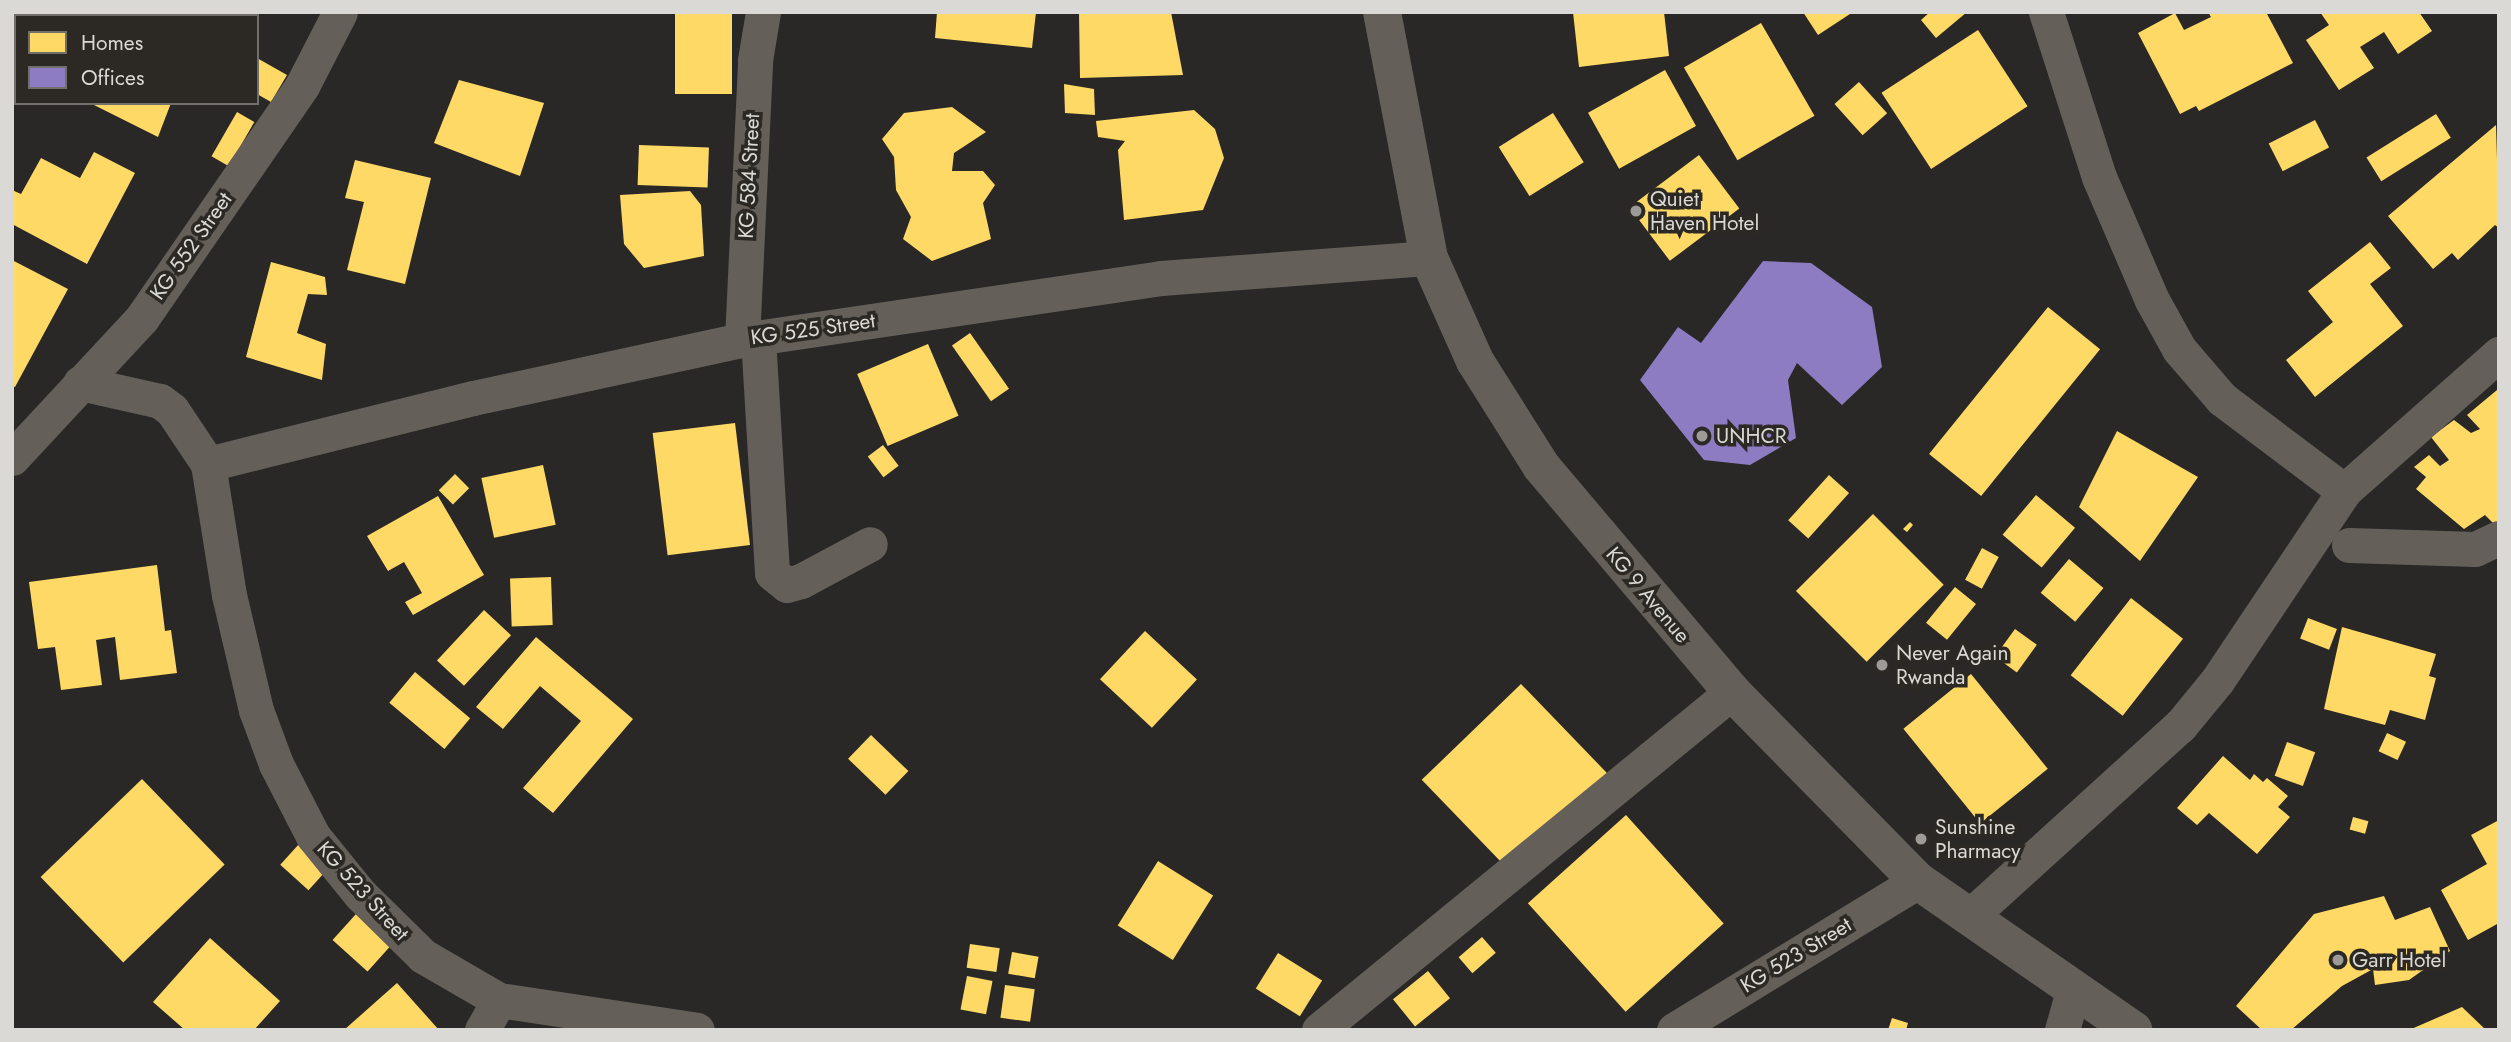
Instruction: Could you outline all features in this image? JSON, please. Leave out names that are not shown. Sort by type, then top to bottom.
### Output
[{"type":"main road","name":"KG 9 Avenue","points":[[1382,12],[1429,258],[1475,361],[1541,466],[1732,692],[1918,881],[2073,991],[2133,1030]]},
{"type":"street","name":"KG 552 Street","points":[[12,458],[142,318],[302,86],[340,12]]},
{"type":"street","name":"KG 584 Street","points":[[763,12],[755,60],[750,339],[772,573],[787,585],[802,582],[870,544]]},
{"type":"street","points":[[2046,12],[2099,177],[2152,300],[2179,349],[2222,399],[2344,491]]},
{"type":"street","name":"KG 525 Street","points":[[208,464],[473,398],[750,339],[1161,278],[1429,258]]},
{"type":"street","points":[[1969,917],[2180,726],[2217,681],[2344,491],[2499,354]]},
{"type":"street","name":"KG 523 Street","points":[[80,383],[160,401],[172,410],[208,464],[229,595],[256,710],[276,764],[313,836],[360,894],[423,956],[490,1015],[697,1030]]},
{"type":"street","points":[[2349,545],[2475,550],[2499,538]]},
{"type":"street","points":[[1319,1030],[1732,692]]},
{"type":"street","name":"KG 523 Street","points":[[1674,1030],[1918,881]]},
{"type":"street","points":[[2062,1030],[2073,991]]},
{"type":"building: Homes","points":[[675,12],[732,12],[732,94],[675,94]]},
{"type":"building: Homes","points":[[937,12],[1036,12],[1032,48],[935,38]]},
{"type":"building: Homes","points":[[1079,12],[1171,12],[1183,75],[1080,78]]},
{"type":"building: Homes","points":[[1573,12],[1664,12],[1669,56],[1579,67]]},
{"type":"building: Homes","points":[[1803,12],[1853,12],[1818,35]]},
{"type":"building: Homes","points":[[1930,12],[1967,12],[1936,38],[1921,20]]},
{"type":"building: Homes","points":[[2208,12],[2266,12],[2293,63],[2199,111],[2196,106],[2180,114],[2138,33],[2175,13],[2184,30],[2211,17]]},
{"type":"building: Homes","points":[[2320,12],[2419,12],[2432,31],[2398,54],[2384,32],[2360,47],[2374,68],[2339,90],[2306,40],[2329,25]]},
{"type":"building: Homes","points":[[1761,23],[1814,116],[1737,160],[1684,68]]},
{"type":"building: Homes","points":[[1978,30],[2028,106],[1931,169],[1882,93]]},
{"type":"building: Homes","points":[[259,59],[287,75],[271,102],[259,95]]},
{"type":"building: Homes","points":[[1665,70],[1696,126],[1619,169],[1588,113]]},
{"type":"building: Homes","points":[[459,80],[544,103],[520,176],[434,143]]},
{"type":"building: Homes","points":[[1859,82],[1887,113],[1863,135],[1834,104]]},
{"type":"building: Homes","points":[[1064,84],[1094,89],[1095,115],[1065,113]]},
{"type":"building: Homes","points":[[94,105],[170,105],[158,137]]},
{"type":"building: Homes","points":[[952,107],[986,132],[954,153],[952,171],[983,171],[995,185],[983,203],[991,239],[932,261],[903,239],[911,217],[896,190],[894,157],[882,139],[904,113]]},
{"type":"building: Homes","points":[[1194,110],[1215,129],[1224,158],[1203,210],[1124,220],[1118,150],[1125,141],[1098,137],[1096,121]]},
{"type":"building: Homes","points":[[237,112],[254,122],[229,166],[212,156]]},
{"type":"building: Homes","points":[[1553,113],[1584,162],[1529,196],[1499,147]]},
{"type":"building: Homes","points":[[2436,114],[2451,138],[2381,181],[2366,157]]},
{"type":"building: Homes","points":[[2315,120],[2329,148],[2283,171],[2269,144]]},
{"type":"building: Homes","points":[[2496,125],[2499,228],[2495,225],[2458,260],[2452,253],[2433,269],[2388,216]]},
{"type":"building: Homes","points":[[639,145],[709,147],[708,187],[638,185]]},
{"type":"building: Homes","points":[[94,152],[135,173],[87,264],[12,224],[12,190],[21,194],[41,158],[80,178]]},
{"type":"building: Homes","points":[[1699,155],[1739,209],[1670,261],[1630,207]]},
{"type":"building: Homes","points":[[355,160],[431,178],[405,284],[347,270],[364,202],[345,198]]},
{"type":"building: Homes","points":[[690,191],[701,205],[704,256],[644,268],[624,244],[620,195]]},
{"type":"building: Homes","points":[[2370,242],[2391,268],[2370,284],[2403,326],[2315,397],[2286,360],[2333,322],[2308,291]]},
{"type":"building: Homes","points":[[12,260],[68,289],[15,387],[12,386]]},
{"type":"building: Homes","points":[[271,262],[325,277],[327,295],[308,294],[297,333],[326,344],[322,380],[246,357]]},
{"type":"building: Homes","points":[[2048,307],[2100,349],[1981,496],[1929,454]]},
{"type":"building: Homes","points":[[970,333],[1009,389],[991,401],[952,346]]},
{"type":"building: Homes","points":[[928,344],[958,416],[888,446],[857,374]]},
{"type":"building: Homes","points":[[2497,390],[2499,523],[2495,525],[2485,515],[2464,529],[2416,489],[2426,477],[2414,467],[2429,455],[2440,466],[2449,460],[2431,437],[2454,420],[2471,433],[2480,429],[2467,415]]},
{"type":"building: Homes","points":[[735,423],[750,545],[668,555],[653,433]]},
{"type":"building: Homes","points":[[2117,431],[2198,477],[2140,561],[2079,507]]},
{"type":"building: Homes","points":[[883,445],[899,466],[883,477],[868,456]]},
{"type":"building: Homes","points":[[543,465],[556,525],[494,538],[481,478]]},
{"type":"building: Homes","points":[[455,474],[469,488],[453,504],[439,490]]},
{"type":"building: Homes","points":[[1829,475],[1849,493],[1808,538],[1788,520]]},
{"type":"building: Homes","points":[[2036,495],[2075,528],[2042,568],[2003,535]]},
{"type":"building: Homes","points":[[438,496],[484,575],[413,615],[405,602],[422,593],[404,562],[388,571],[367,536]]},
{"type":"building: Homes","points":[[1873,514],[1944,585],[1867,662],[1796,591]]},
{"type":"building: Homes","points":[[1910,522],[1913,525],[1907,532],[1903,529]]},
{"type":"building: Homes","points":[[1982,548],[1999,557],[1982,589],[1965,580]]},
{"type":"building: Homes","points":[[2069,559],[2103,588],[2075,622],[2041,593]]},
{"type":"building: Homes","points":[[157,565],[165,631],[171,630],[177,673],[120,680],[115,637],[96,640],[102,685],[61,690],[55,647],[38,649],[29,582]]},
{"type":"building: Homes","points":[[551,577],[553,625],[512,626],[510,578]]},
{"type":"building: Homes","points":[[1955,587],[1976,604],[1947,640],[1926,623]]},
{"type":"building: Homes","points":[[2131,598],[2183,639],[2123,716],[2071,675]]},
{"type":"building: Homes","points":[[484,610],[511,635],[464,686],[437,660]]},
{"type":"building: Homes","points":[[2308,618],[2337,629],[2329,650],[2300,639]]},
{"type":"building: Homes","points":[[2342,627],[2436,654],[2429,676],[2436,678],[2425,720],[2390,710],[2385,725],[2324,709]]},
{"type":"building: Homes","points":[[2015,629],[2037,645],[2017,672],[1995,657]]},
{"type":"building: Homes","points":[[1145,631],[1197,679],[1152,728],[1100,679]]},
{"type":"building: Homes","points":[[536,637],[633,719],[553,813],[523,788],[581,721],[540,686],[503,729],[476,707]]},
{"type":"building: Homes","points":[[415,672],[470,718],[444,749],[389,703]]},
{"type":"building: Homes","points":[[1971,674],[2048,769],[1980,824],[1903,729]]},
{"type":"building: Homes","points":[[1521,684],[1607,773],[1508,869],[1422,780]]},
{"type":"building: Homes","points":[[2387,733],[2406,742],[2398,760],[2379,751]]},
{"type":"building: Homes","points":[[871,735],[908,771],[885,795],[848,759]]},
{"type":"building: Homes","points":[[2287,742],[2315,752],[2303,786],[2275,776]]},
{"type":"building: Homes","points":[[2223,756],[2250,780],[2254,774],[2263,782],[2267,778],[2288,796],[2278,807],[2290,817],[2257,854],[2209,813],[2197,825],[2177,808]]},
{"type":"building: Homes","points":[[142,779],[225,865],[123,963],[41,877]]},
{"type":"building: Homes","points":[[1626,815],[1724,923],[1626,1012],[1528,903]]},
{"type":"building: Homes","points":[[2353,817],[2368,821],[2365,834],[2350,830]]},
{"type":"building: Homes","points":[[2499,820],[2499,923],[2468,940],[2441,890],[2487,864],[2471,835]]},
{"type":"building: Homes","points":[[299,844],[327,869],[309,890],[280,865]]},
{"type":"building: Homes","points":[[1158,861],[1213,895],[1173,960],[1118,925]]},
{"type":"building: Homes","points":[[2384,896],[2395,920],[2430,907],[2450,951],[2409,980],[2375,985],[2373,969],[2342,986],[2291,1030],[2262,1030],[2236,1006],[2314,914]]},
{"type":"building: Homes","points":[[356,914],[391,945],[368,971],[333,940]]},
{"type":"building: Homes","points":[[1482,937],[1496,953],[1472,973],[1459,957]]},
{"type":"building: Homes","points":[[210,938],[280,1001],[254,1030],[185,1030],[153,1002]]},
{"type":"building: Homes","points":[[970,944],[1000,948],[996,972],[967,968]]},
{"type":"building: Homes","points":[[1012,952],[1039,957],[1035,978],[1008,974]]},
{"type":"building: Homes","points":[[1278,953],[1322,981],[1300,1016],[1256,989]]},
{"type":"building: Homes","points":[[1428,971],[1450,998],[1415,1027],[1393,999]]},
{"type":"building: Homes","points":[[967,976],[993,981],[986,1014],[961,1009]]},
{"type":"building: Homes","points":[[397,983],[439,1030],[344,1030]]},
{"type":"building: Homes","points":[[1005,985],[1035,989],[1030,1022],[1000,1018]]},
{"type":"building: Homes","points":[[2462,1007],[2486,1030],[2409,1030]]},
{"type":"building: Homes","points":[[1892,1018],[1908,1023],[1906,1030],[1888,1030]]},
{"type":"building: Offices","points":[[1763,261],[1811,263],[1872,307],[1882,367],[1842,405],[1797,363],[1788,380],[1796,438],[1750,465],[1704,460],[1640,380],[1678,327],[1701,343]]},
{"type":"place","name":"Quiet Haven Hotel","points":[[1636,211]]},
{"type":"place","name":"UNHCR","points":[[1702,436]]},
{"type":"place","name":"Never Again Rwanda","points":[[1882,665]]},
{"type":"place","name":"Sunshine Pharmacy","points":[[1921,839]]},
{"type":"place","name":"Garr Hotel","points":[[2338,960]]}]
